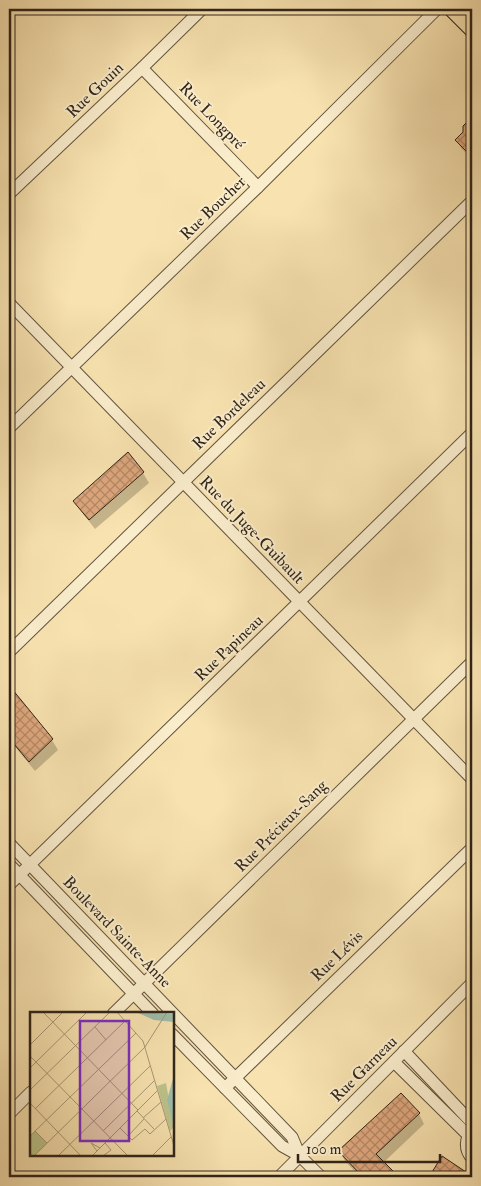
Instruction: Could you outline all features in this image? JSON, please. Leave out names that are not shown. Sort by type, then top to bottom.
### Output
[{"type":"main road","points":[[451,9],[472,30]]},
{"type":"street","name":"Rue Gouin","points":[[9,194],[202,9]]},
{"type":"street","name":"Rue Boucher","points":[[9,428],[258,187],[437,9]]},
{"type":"street","name":"Rue Longpré","points":[[142,68],[258,187]]},
{"type":"street","name":"Rue Bordeleau","points":[[9,652],[472,201]]},
{"type":"street","name":"Rue du Juge-Guibault","points":[[9,303],[472,779]]},
{"type":"street","name":"Rue Papineau","points":[[9,885],[472,433]]},
{"type":"street","name":"Rue Précieux-Sang","points":[[115,1012],[472,662]]},
{"type":"street","name":"Boulevard Sainte-Anne","points":[[9,843],[171,1012]]},
{"type":"street","name":"Rue Lévis","points":[[225,1088],[472,848]]},
{"type":"street","name":"Boulevard Sainte-Anne","points":[[9,864],[151,1012]]},
{"type":"street","name":"Rue Garneau","points":[[279,1177],[472,983]]},
{"type":"street","name":"Boulevard Sainte-Anne","points":[[174,1015],[292,1137],[300,1156]]},
{"type":"street","name":"Boulevard Sainte-Anne","points":[[174,1036],[282,1146],[300,1156],[322,1177]]},
{"type":"street","points":[[404,1051],[472,1122]]},
{"type":"street","points":[[394,1062],[470,1133],[467,1147],[472,1158]]},
{"type":"street","points":[[9,1114],[30,1093]]},
{"type":"building","points":[[472,117],[472,157],[455,140],[463,132],[463,126]]},
{"type":"building","points":[[128,452],[144,472],[89,520],[73,501]]},
{"type":"building","points":[[12,689],[53,739],[29,762],[9,738],[9,691]]},
{"type":"building","points":[[401,1093],[420,1113],[376,1154],[399,1177],[363,1177],[338,1151]]},
{"type":"building","points":[[442,1156],[472,1176],[472,1177],[429,1177]]}]
